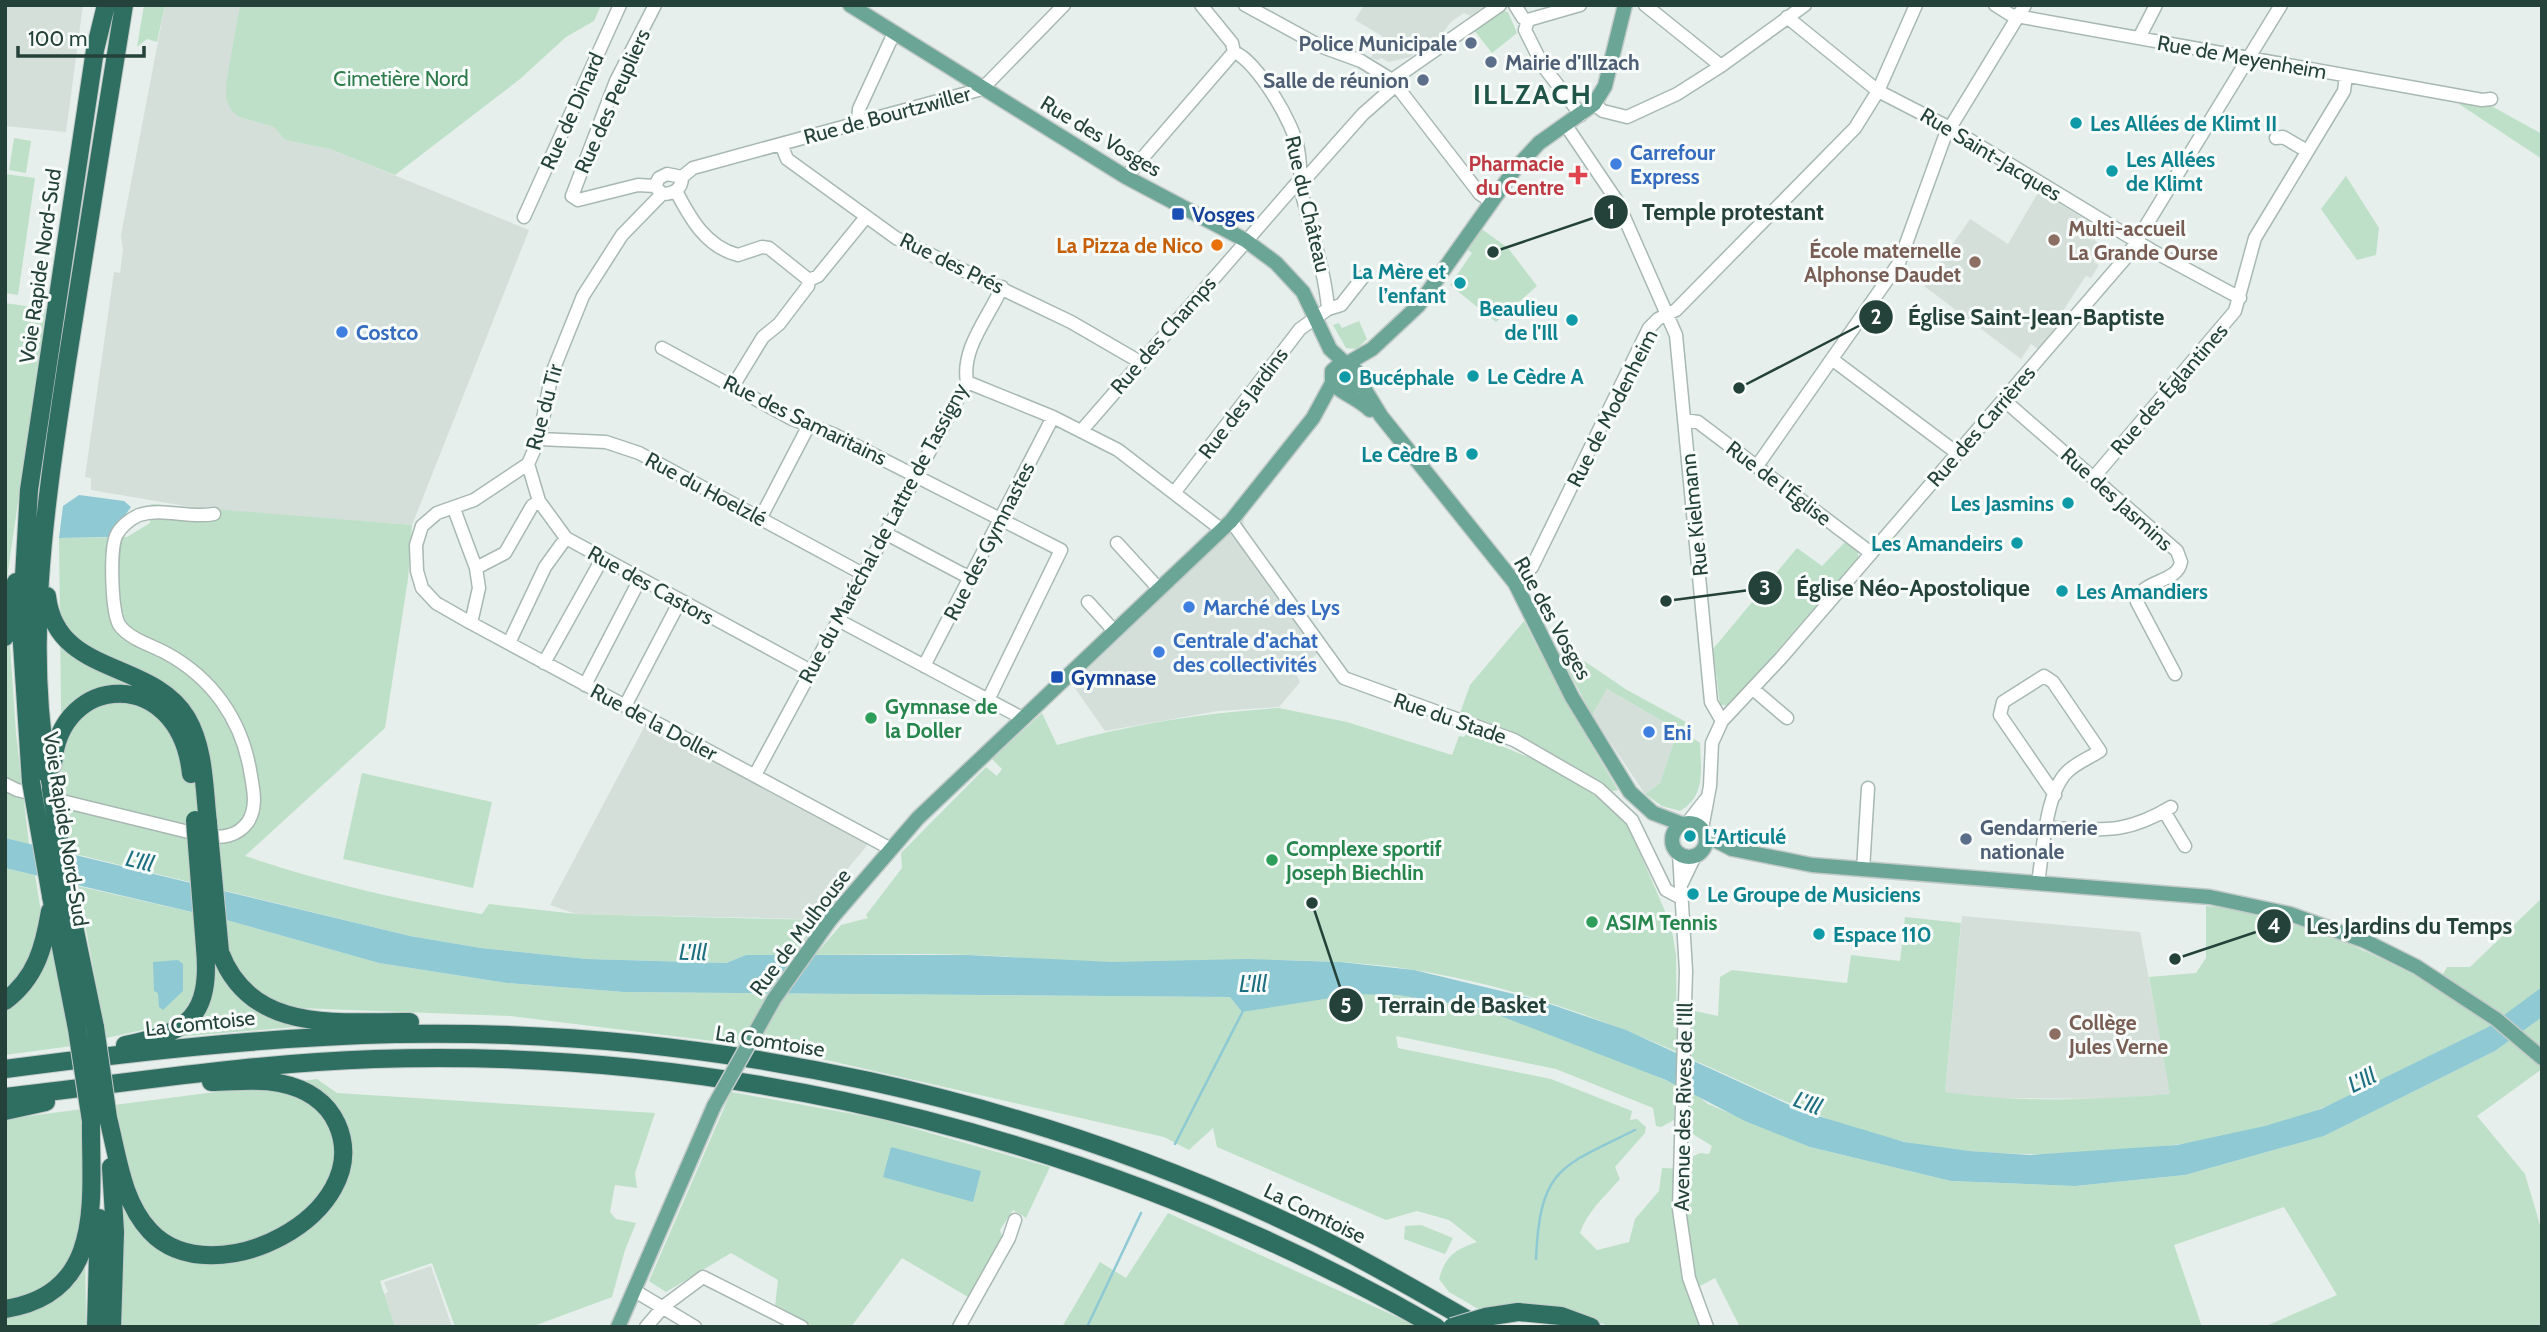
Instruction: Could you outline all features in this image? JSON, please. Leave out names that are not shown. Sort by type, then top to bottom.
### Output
[{"type":"highway","points":[[95,50],[97,5]]},
{"type":"highway","name":"Voie Rapide Nord-Sud","points":[[106,5],[95,50],[29,490],[21,628],[31,782],[86,1028],[115,1232],[112,1327]]},
{"type":"highway","name":"Voie Rapide Nord-Sud","points":[[57,898],[51,789],[46,763],[40,673],[40,579],[58,422],[124,5]]},
{"type":"highway","points":[[117,52],[132,5]]},
{"type":"highway","points":[[5,1067],[138,1042],[183,1025],[203,1001],[213,950],[201,822],[199,748],[187,718],[176,704],[155,687],[90,658],[63,636],[49,611],[48,572],[43,559]]},
{"type":"highway","points":[[5,637],[10,596],[23,566]]},
{"type":"highway","points":[[51,789],[57,739],[72,716],[88,703],[104,696],[135,695],[162,708],[182,734],[201,822]]},
{"type":"highway","points":[[5,1001],[26,982],[39,959],[57,898]]},
{"type":"highway","points":[[213,950],[245,993],[266,1008],[298,1018],[515,1026],[587,1040]]},
{"type":"highway","name":"La Comtoise","points":[[5,1067],[321,1036],[471,1034],[672,1048],[813,1070],[954,1103],[1037,1126],[1129,1157],[1254,1208],[1396,1278],[1480,1327]]},
{"type":"highway","points":[[5,1097],[259,1066],[428,1058],[583,1063],[743,1082],[867,1106],[955,1127],[1106,1174],[1245,1230],[1436,1327]]},
{"type":"highway","points":[[100,1119],[139,1217],[163,1243],[191,1255],[231,1255],[268,1242],[310,1216],[337,1184],[343,1154],[338,1127],[329,1110],[307,1092],[266,1081],[139,1082]]},
{"type":"highway","points":[[5,1111],[109,1085]]},
{"type":"highway","points":[[5,1309],[28,1304],[47,1294],[71,1272],[83,1252],[91,1221],[100,1119]]},
{"type":"highway","name":"Voie Rapide Nord-Sud","points":[[96,1327],[100,1119]]},
{"type":"highway","points":[[1452,1327],[1485,1317],[1518,1312],[1561,1316],[1591,1327]]},
{"type":"main road","name":"Rue des Vosges","points":[[849,5],[1126,177],[1245,240],[1291,278],[1303,292],[1330,349],[1356,368],[1381,416],[1515,583],[1597,740],[1630,792],[1653,813],[1679,855],[1701,843],[1812,865],[2210,897],[2290,914],[2339,931],[2417,967],[2461,994],[2542,1058]]},
{"type":"main road","points":[[1372,349],[1355,388],[1338,385],[1337,365],[1372,349],[1430,291],[1515,169],[1539,143],[1569,129],[1581,115],[1599,107],[1625,5]]},
{"type":"main road","name":"Rue des Vosges","points":[[1315,317],[1314,331],[1338,385],[1381,416]]},
{"type":"main road","name":"Rue de Mulhouse","points":[[618,1327],[714,1106],[774,999],[830,920],[891,849],[1022,718],[1226,525],[1338,385]]},
{"type":"main road","name":"Rue des Vosges","points":[[1653,813],[1685,823],[1701,843]]},
{"type":"main road","points":[[1671,839],[1675,830],[1685,823]]},
{"type":"street","name":"Rue de Dinard","points":[[524,217],[620,5]]},
{"type":"street","name":"Rue des Peupliers","points":[[655,5],[617,81],[572,196],[578,200],[638,185],[658,190]]},
{"type":"street","name":"Rue de Bourtzwiller","points":[[658,190],[659,178],[667,174],[682,177],[693,168],[982,89],[1064,5]]},
{"type":"street","name":"Rue du Château","points":[[1201,5],[1232,43],[1234,52],[1244,56],[1265,84],[1293,134],[1301,181],[1326,283],[1328,309]]},
{"type":"street","points":[[1245,5],[1320,46],[1361,61],[1394,82],[1480,194],[1492,202]]},
{"type":"street","name":"Rue des Champs","points":[[1082,430],[1245,240],[1394,82],[1500,5]]},
{"type":"street","points":[[1515,5],[1522,18],[1528,20],[1580,5]]},
{"type":"street","points":[[1644,5],[1721,66]]},
{"type":"street","points":[[1599,107],[1627,117],[1677,94],[1721,66],[1805,5]]},
{"type":"street","points":[[1666,315],[1676,310],[1855,128],[1878,90],[1916,5]]},
{"type":"street","name":"Rue de Meyenheim","points":[[1995,5],[2139,38],[2491,99]]},
{"type":"street","points":[[2139,38],[2156,5]]},
{"type":"street","name":"Rue des Carrières","points":[[1722,721],[1753,689],[2138,243],[2281,5]]},
{"type":"street","points":[[1757,466],[1899,263],[1950,128],[2021,11]]},
{"type":"street","name":"Rue Saint-Jacques","points":[[1787,17],[1878,90],[1950,128],[2138,243],[2240,298]]},
{"type":"street","points":[[1528,20],[1525,30],[1536,55],[1581,115]]},
{"type":"street","points":[[858,122],[859,109],[894,33]]},
{"type":"street","points":[[1126,177],[1234,52]]},
{"type":"street","name":"Rue des Églantines","points":[[2094,477],[2235,311],[2255,238],[2344,91],[2346,76]]},
{"type":"street","name":"Rue de Modenheim","points":[[1515,583],[1532,566],[1650,328],[1666,315],[1617,201],[1569,129]]},
{"type":"street","points":[[2276,138],[2283,137],[2307,151]]},
{"type":"street","name":"Rue des Prés","points":[[781,144],[787,159],[896,238],[1071,322],[1140,362]]},
{"type":"street","points":[[676,191],[682,184],[682,177]]},
{"type":"street","points":[[658,190],[676,191]]},
{"type":"street","name":"Rue du Tir","points":[[422,588],[416,571],[416,545],[422,526],[437,513],[454,509],[494,488],[528,464],[539,439],[552,373],[583,296],[622,235],[658,190]]},
{"type":"street","points":[[676,191],[691,221],[722,248],[738,255],[762,247],[769,248],[809,280]]},
{"type":"street","points":[[809,280],[818,276],[866,217]]},
{"type":"street","name":"Rue du Château","points":[[1315,317],[1341,305],[1363,277]]},
{"type":"street","points":[[733,386],[763,337],[779,324],[808,286],[809,280]]},
{"type":"street","name":"Rue du Maréchal de Lattre de Tassigny","points":[[755,775],[967,382],[965,369],[969,351],[1002,288]]},
{"type":"street","name":"Rue Kielmann","points":[[1666,315],[1676,335],[1711,702],[1722,721]]},
{"type":"street","name":"Rue des Jardins","points":[[1174,493],[1300,329],[1315,317]]},
{"type":"street","name":"Rue des Samaritains","points":[[662,348],[792,419],[917,474],[1061,550],[988,700]]},
{"type":"street","points":[[1833,360],[1957,453]]},
{"type":"street","name":"Rue du Stade","points":[[967,382],[1082,430],[1118,450],[1174,493],[1226,525],[1344,678],[1514,740],[1599,789],[1632,820],[1666,890],[1681,898]]},
{"type":"street","name":"Rue des Jasmins","points":[[2004,400],[2177,551],[2181,562],[2177,572],[2144,590],[2137,602],[2175,674]]},
{"type":"street","name":"Rue des Gymnastes","points":[[924,666],[1053,416]]},
{"type":"street","name":"Rue de l'Église","points":[[1685,420],[1698,422],[1871,553]]},
{"type":"street","points":[[760,519],[809,425]]},
{"type":"street","name":"Rue du Hoelzlé","points":[[539,439],[606,442],[639,453],[863,574]]},
{"type":"street","name":"Rue des Castors","points":[[528,464],[539,501],[566,538],[811,671]]},
{"type":"street","points":[[476,568],[505,553],[532,506],[539,501]]},
{"type":"street","points":[[454,509],[476,568],[479,588],[471,623]]},
{"type":"street","points":[[5,784],[17,790],[205,836],[230,836],[247,822],[255,795],[245,749],[231,714],[208,683],[187,666],[125,631],[116,619],[114,607],[114,542],[125,524],[147,513],[195,517],[214,514]]},
{"type":"street","points":[[885,533],[970,578]]},
{"type":"street","points":[[509,643],[532,590],[566,538]]},
{"type":"street","points":[[1117,543],[1159,589]]},
{"type":"street","points":[[544,663],[602,559]]},
{"type":"street","points":[[586,685],[640,579]]},
{"type":"street","name":"Rue de la Doller","points":[[422,588],[436,603],[471,623],[891,849]]},
{"type":"street","points":[[625,706],[680,601]]},
{"type":"street","points":[[1088,602],[1115,632]]},
{"type":"street","points":[[838,620],[1022,718]]},
{"type":"street","points":[[2038,883],[2051,789],[2000,711],[2003,702],[2039,677],[2053,681],[2100,751],[2072,768],[2051,789]]},
{"type":"street","points":[[1753,689],[1787,718]]},
{"type":"street","points":[[1701,843],[1712,743],[1722,721]]},
{"type":"street","points":[[1863,870],[1868,788]]},
{"type":"street","points":[[1685,823],[1708,796]]},
{"type":"street","points":[[2046,828],[2114,831],[2134,827],[2168,809],[2185,846]]},
{"type":"street","name":"Avenue des Rives de l'Ill","points":[[1682,884],[1701,843]]},
{"type":"street","name":"Avenue des Rives de l'Ill","points":[[1679,855],[1686,971],[1679,1209],[1689,1278],[1707,1327]]},
{"type":"street","points":[[960,1327],[1009,1238],[1015,1220]]},
{"type":"street","points":[[646,1327],[664,1306],[703,1277],[802,1327]]},
{"type":"street","points":[[635,1291],[695,1327]]},
{"type":"shaded area","points":[[5,5],[83,5],[66,132],[5,126]]},
{"type":"shaded area","points":[[165,5],[240,5],[226,98],[239,117],[274,127],[285,140],[330,149],[529,230],[412,525],[215,511],[91,490],[91,478],[85,477],[114,272],[120,273],[123,250],[121,235]]},
{"type":"shaded area","points":[[1364,5],[1487,5],[1471,16],[1464,13],[1452,21],[1441,35],[1410,57],[1389,62],[1381,58],[1371,58],[1382,36],[1355,20]]},
{"type":"shaded area","points":[[2039,191],[2091,223],[2084,236],[2087,234],[2103,247],[2094,262],[2099,265],[2091,278],[2086,276],[2076,291],[2059,317],[2063,319],[2038,349],[2031,344],[2021,359],[1924,286],[1970,219],[2008,244]]},
{"type":"shaded area","points":[[1243,516],[1244,527],[1328,645],[1295,672],[1300,682],[1279,707],[1218,711],[1105,731],[1072,684],[1222,540]]},
{"type":"shaded area","points":[[1607,689],[1678,730],[1660,783],[1645,794],[1592,715]]},
{"type":"shaded area","points":[[648,720],[871,841],[805,919],[576,914],[550,905]]},
{"type":"shaded area","name":"Collège Jules Verne","points":[[1962,916],[2140,932],[2171,1094],[2108,1099],[1990,1098],[1945,1092]]},
{"type":"shaded area","points":[[431,1266],[452,1327],[395,1327],[384,1294],[388,1292],[384,1282]]},
{"type":"green space","points":[[144,5],[165,5],[157,42],[147,39],[137,47]]},
{"type":"green space","name":"Cimetière Nord","points":[[240,5],[601,5],[594,21],[566,37],[520,79],[395,175],[330,149],[285,140],[274,127],[239,117],[231,110],[226,98],[226,84]]},
{"type":"green space","points":[[1502,10],[1508,12],[1517,33],[1492,53],[1474,30]]},
{"type":"green space","points":[[2486,103],[2542,134],[2542,159],[2459,104]]},
{"type":"green space","points":[[14,138],[31,141],[26,173],[9,170]]},
{"type":"green space","points":[[5,174],[35,178],[18,295],[5,293]]},
{"type":"green space","points":[[2346,176],[2379,228],[2376,255],[2357,260],[2321,209]]},
{"type":"green space","points":[[1483,230],[1508,248],[1537,286],[1496,322],[1450,285],[1472,253],[1466,249],[1477,231]]},
{"type":"green space","points":[[5,303],[46,309],[6,585],[16,733],[29,844],[5,838]]},
{"type":"green space","points":[[1359,321],[1367,339],[1357,349],[1346,348],[1333,325],[1339,323],[1342,328]]},
{"type":"green space","points":[[151,504],[412,525],[408,579],[385,728],[245,856],[362,890],[482,914],[489,904],[576,914],[819,920],[794,955],[746,955],[726,963],[587,959],[481,948],[410,936],[71,853],[62,789],[59,538],[127,537],[150,523]]},
{"type":"green space","points":[[1845,542],[1858,551],[1858,558],[1730,705],[1720,705],[1713,649],[1797,548],[1822,566]]},
{"type":"green space","points":[[1524,621],[1566,702],[1618,790],[1613,791],[1511,731],[1460,713],[1470,685]]},
{"type":"green space","points":[[1565,648],[1627,690],[1686,722],[1683,731],[1700,743],[1700,781],[1694,798],[1680,811],[1662,806],[1645,794],[1660,783],[1678,730],[1607,689],[1592,715],[1558,651]]},
{"type":"green space","name":"Complexe sportif Joseph Biechlin","points":[[1279,708],[1347,722],[1452,755],[1459,736],[1464,737],[1468,732],[1552,767],[1612,807],[1627,823],[1671,925],[1676,955],[1677,1052],[1581,1013],[1515,992],[1448,976],[1376,965],[1263,960],[1112,962],[950,954],[815,955],[841,925],[868,918],[866,915],[902,868],[901,853],[986,767],[997,776],[1002,769],[992,759],[1042,713],[1057,745],[1167,720]]},
{"type":"green space","points":[[362,773],[492,802],[473,888],[343,859]]},
{"type":"green space","points":[[5,868],[35,875],[41,912],[59,972],[72,1046],[5,1055]]},
{"type":"green space","points":[[78,886],[230,921],[379,963],[507,983],[624,992],[1230,997],[1242,1012],[1315,998],[1359,994],[1401,995],[1482,1010],[1560,1037],[1675,1084],[1674,1120],[1661,1127],[1656,1126],[1653,1108],[1556,1069],[1396,1036],[1398,1048],[1551,1079],[1632,1111],[1630,1120],[1637,1119],[1646,1127],[1645,1133],[1615,1167],[1620,1179],[1592,1211],[1580,1233],[1597,1250],[1629,1242],[1635,1219],[1659,1191],[1662,1168],[1685,1169],[1686,1160],[1700,1153],[1709,1154],[1712,1146],[1688,1131],[1688,1088],[1708,1104],[1810,1147],[1951,1181],[2075,1186],[2185,1175],[2324,1136],[2495,1051],[2519,1033],[2501,1017],[2488,1027],[2343,1099],[2278,1124],[2228,1136],[2173,1145],[2059,1154],[1951,1149],[1905,1142],[1822,1117],[1689,1058],[1690,1019],[1694,1019],[1695,1011],[1718,1016],[1720,977],[1732,970],[1847,983],[1851,955],[1900,961],[1905,917],[1961,923],[1945,1092],[2001,1098],[2058,1099],[2170,1094],[2149,977],[2196,973],[2206,958],[2206,906],[2265,916],[2325,935],[2383,959],[2436,987],[2447,967],[2470,967],[2542,898],[2542,1069],[2477,1116],[2525,1174],[2542,1232],[2542,1327],[2264,1327],[2337,1295],[2284,1207],[2174,1245],[2202,1327],[1740,1327],[1715,1278],[1689,1292],[1702,1327],[1611,1327],[1557,1307],[1480,1310],[1449,1292],[1439,1279],[1452,1254],[1477,1242],[1449,1220],[1417,1211],[1386,1220],[1217,1147],[1213,1128],[1189,1150],[1164,1137],[778,1049],[510,1016],[297,1008],[279,1003],[223,972],[318,1025],[176,1037],[170,1024],[106,1038]]},
{"type":"green space","points":[[317,1079],[337,1093],[655,1113],[635,1173],[637,1188],[615,1185],[610,1212],[616,1219],[636,1223],[625,1250],[612,1297],[531,1327],[455,1327],[432,1263],[380,1281],[395,1327],[121,1327],[122,1208],[118,1117],[84,1122],[86,1327],[5,1327],[5,1119]]},
{"type":"green space","points":[[731,1092],[881,1119],[1050,1167],[1026,1218],[1013,1210],[1000,1230],[1003,1239],[968,1297],[902,1258],[851,1327],[815,1327],[775,1306],[778,1280],[731,1253],[666,1292],[649,1281]]},
{"type":"green space","points":[[1168,1213],[1419,1327],[1062,1327],[1100,1262],[1126,1278]]},
{"type":"green space","points":[[1421,1225],[1453,1238],[1445,1254],[1404,1239],[1405,1226]]},
{"type":"water","points":[[79,495],[124,501],[131,507],[109,537],[59,538],[63,506]]},
{"type":"water","name":"L'Ill","points":[[5,838],[410,936],[481,948],[587,959],[726,963],[746,955],[968,955],[1112,962],[1246,959],[1340,962],[1414,970],[1538,1000],[1626,1030],[1805,1112],[1904,1142],[1969,1151],[2030,1155],[2177,1145],[2265,1126],[2321,1109],[2488,1027],[2542,987],[2542,1017],[2495,1051],[2324,1136],[2185,1175],[2075,1186],[1951,1181],[1810,1147],[1745,1121],[1666,1080],[1480,1008],[1398,995],[1356,994],[1242,1012],[1230,997],[624,992],[507,983],[379,963],[230,921],[5,868]]},
{"type":"water","points":[[178,960],[183,964],[183,991],[163,1010],[159,1007],[158,993],[154,991],[153,962]]},
{"type":"water","points":[[891,1147],[981,1171],[973,1202],[883,1177]]},
{"type":"waterway","points":[[1175,1144],[1244,1009]]},
{"type":"waterway","points":[[1536,1259],[1543,1206],[1549,1188],[1559,1174],[1588,1153],[1635,1130]]},
{"type":"waterway","points":[[1087,1327],[1141,1213]]},
{"type":"place","name":"Police Municipale","points":[[1471,43]]},
{"type":"place","name":"Mairie d'Illzach","points":[[1491,62]]},
{"type":"place","name":"Salle de réunion","points":[[1423,80]]},
{"type":"place","name":"Les Allées de Klimt II","points":[[2076,123]]},
{"type":"place","name":"Carrefour Express","points":[[1616,164]]},
{"type":"place","name":"Les Allées de Klimt","points":[[2112,171]]},
{"type":"place","name":"Pharmacie du Centre","points":[[1578,175]]},
{"type":"place","name":"Vosges","points":[[1178,214]]},
{"type":"place","name":"Multi-accueil La Grande Ourse","points":[[2054,240]]},
{"type":"place","name":"La Pizza de Nico","points":[[1217,245]]},
{"type":"place","name":"Temple protestant","points":[[1493,252]]},
{"type":"place","name":"École maternelle Alphonse Daudet","points":[[1975,262]]},
{"type":"place","name":"La Mère et l’enfant","points":[[1460,283]]},
{"type":"place","name":"Beaulieu de l'Ill","points":[[1572,320]]},
{"type":"place","name":"Costco","points":[[342,332]]},
{"type":"place","name":"Le Cèdre A","points":[[1473,376]]},
{"type":"place","name":"Bucéphale","points":[[1345,377]]},
{"type":"place","name":"Église Saint-Jean-Baptiste","points":[[1739,388]]},
{"type":"place","name":"Le Cèdre B","points":[[1472,454]]},
{"type":"place","name":"Les Jasmins","points":[[2068,503]]},
{"type":"place","name":"Les Amandeirs","points":[[2017,543]]},
{"type":"place","name":"Les Amandiers","points":[[2062,591]]},
{"type":"place","name":"Église Néo-Apostolique","points":[[1666,601]]},
{"type":"place","name":"Marché des Lys","points":[[1189,607]]},
{"type":"place","name":"Centrale d'achat des collectivités","points":[[1159,652]]},
{"type":"place","name":"Gymnase","points":[[1057,677]]},
{"type":"place","name":"Gymnase de la Doller","points":[[871,718]]},
{"type":"place","name":"Eni","points":[[1649,732]]},
{"type":"place","name":"L’Articulé","points":[[1690,836]]},
{"type":"place","name":"Gendarmerie nationale","points":[[1966,839]]},
{"type":"place","name":"Complexe sportif Joseph Biechlin","points":[[1272,860]]},
{"type":"place","name":"Le Groupe de Musiciens","points":[[1693,894]]},
{"type":"place","name":"Terrain de Basket","points":[[1312,903]]},
{"type":"place","name":"ASIM Tennis","points":[[1592,922]]},
{"type":"place","name":"Espace 110","points":[[1819,934]]},
{"type":"place","name":"Les Jardins du Temps","points":[[2175,959]]},
{"type":"place","name":"Collège Jules Verne","points":[[2055,1034]]},
{"type":"district","name":"ILLZACH","points":[[1533,94]]}]
